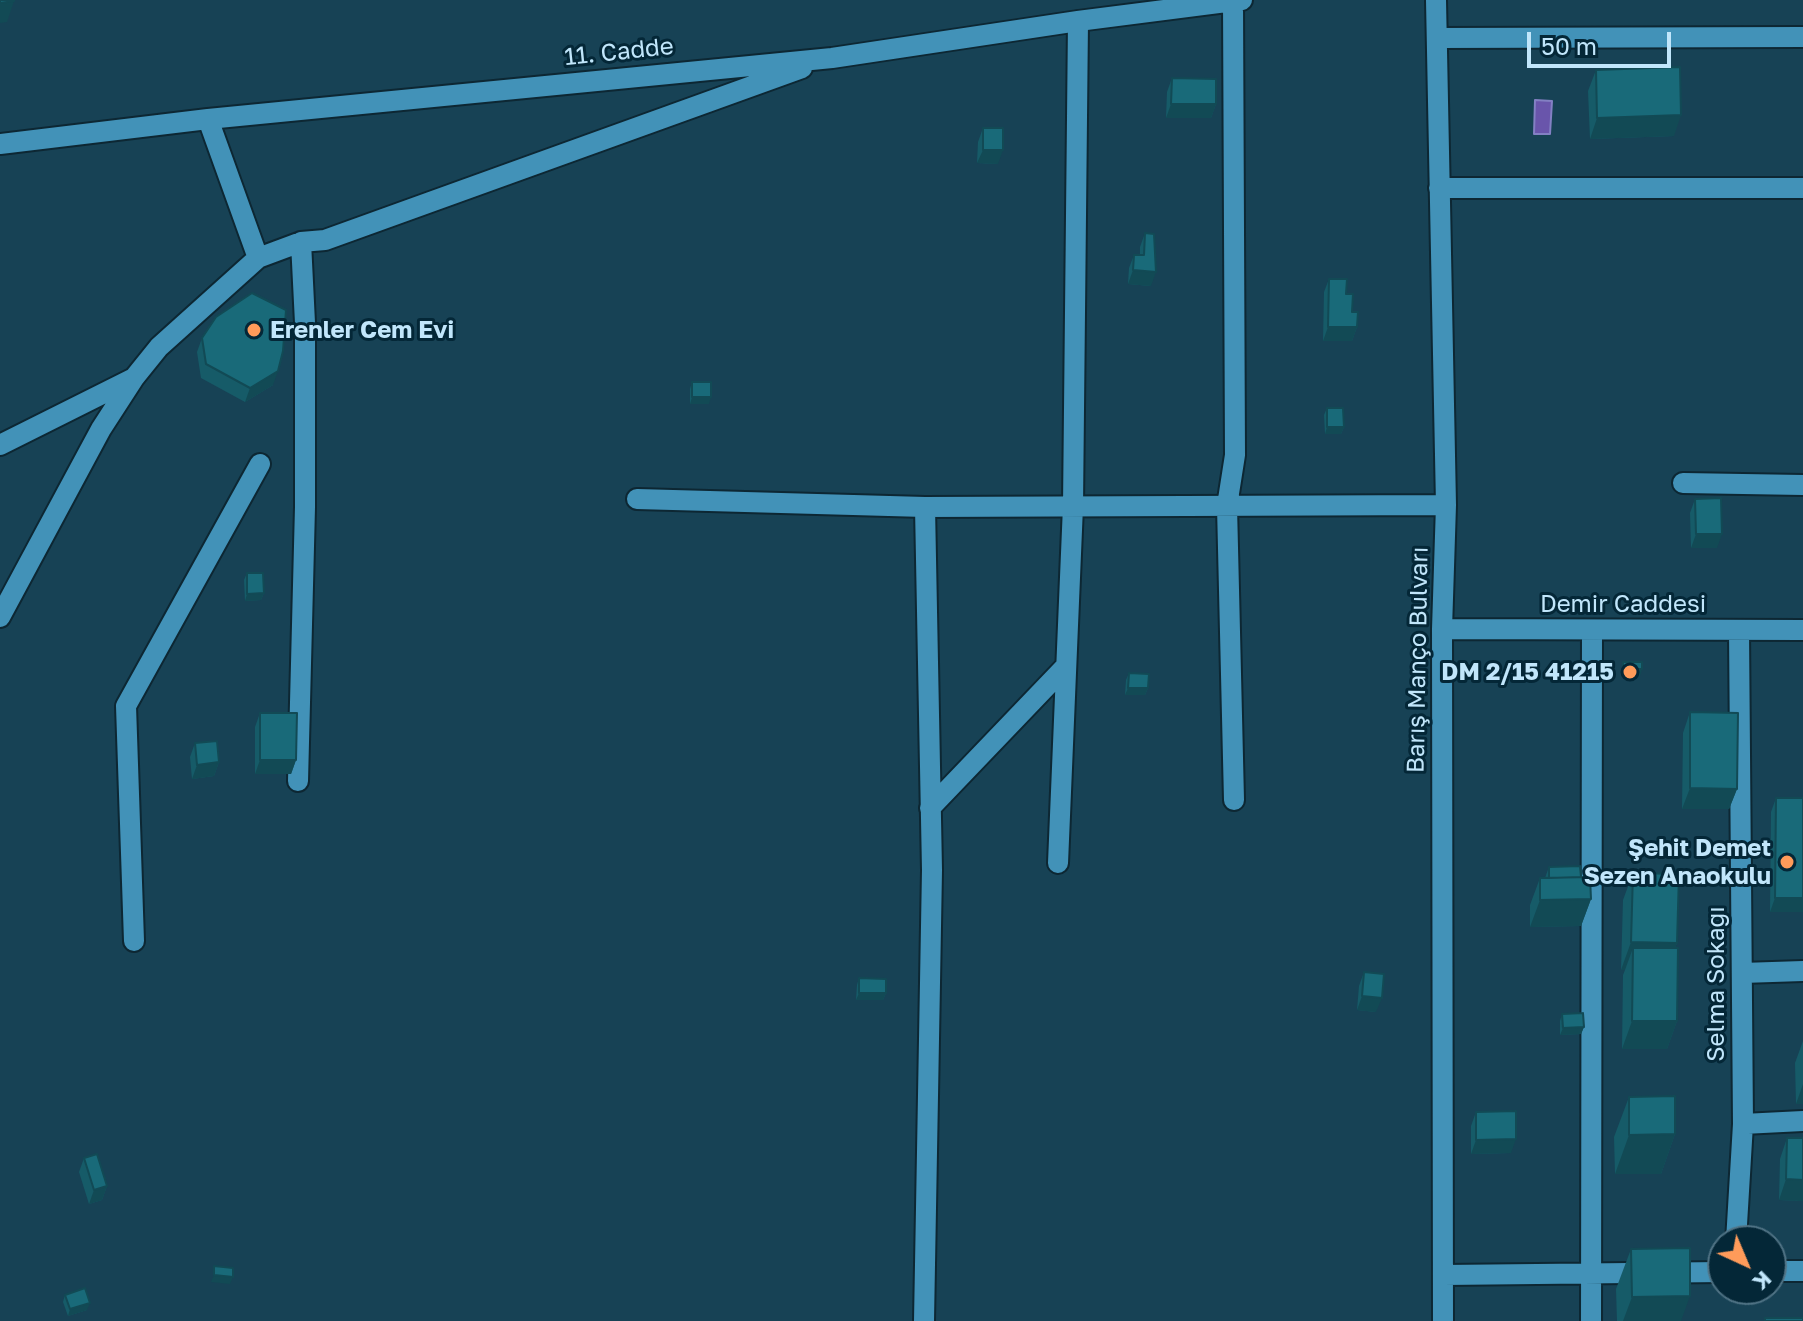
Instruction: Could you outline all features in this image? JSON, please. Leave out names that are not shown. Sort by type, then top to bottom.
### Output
[{"type":"street","name":"Barış Manço Bulvarı","points":[[1436,0],[1446,505],[1442,629],[1443,1321]]},
{"type":"street","points":[[1234,800],[1227,506],[1235,455],[1238,1]]},
{"type":"street","name":"11. Cadde","points":[[0,144],[208,119],[832,58],[1078,21],[1238,1]]},
{"type":"street","points":[[1058,863],[1073,506],[1078,21]]},
{"type":"street","points":[[1437,38],[1803,37]]},
{"type":"street","points":[[0,617],[101,429],[134,378],[159,347],[258,258],[301,242],[325,240],[832,58]]},
{"type":"street","points":[[208,119],[258,258]]},
{"type":"street","points":[[1439,188],[1803,188]]},
{"type":"street","points":[[298,781],[305,507],[305,323],[301,242]]},
{"type":"street","points":[[0,445],[134,378]]},
{"type":"street","points":[[134,941],[126,706],[260,464]]},
{"type":"street","points":[[1683,483],[1803,485]]},
{"type":"street","points":[[637,499],[925,507],[1446,505]]},
{"type":"street","points":[[924,1321],[932,870],[925,507]]},
{"type":"street","name":"Demir Caddesi","points":[[1442,629],[1803,630]]},
{"type":"street","points":[[1591,1321],[1592,630]]},
{"type":"street","name":"Selma Sokağı","points":[[1737,1225],[1743,1124],[1739,630]]},
{"type":"street","points":[[930,808],[1066,666]]},
{"type":"street","points":[[1742,973],[1803,971]]},
{"type":"street","points":[[1743,1124],[1803,1121]]},
{"type":"street","points":[[1444,1275],[1707,1272]]},
{"type":"shaded area","points":[[1535,100],[1552,101],[1550,134],[1534,134]]},
{"type":"building","points":[[1680,67],[1681,115],[1597,118],[1596,70]]},
{"type":"building","points":[[1172,78],[1216,79],[1216,104],[1171,104]]},
{"type":"building","points":[[983,128],[1003,128],[1003,150],[983,150]]},
{"type":"building","points":[[1145,233],[1154,234],[1156,272],[1133,270],[1134,255],[1144,255]]},
{"type":"building","points":[[1329,279],[1347,279],[1346,294],[1353,294],[1352,312],[1358,312],[1357,327],[1328,327]]},
{"type":"building","points":[[252,293],[286,310],[278,371],[250,388],[206,364],[202,338],[216,317]]},
{"type":"building","points":[[692,382],[711,382],[711,397],[692,397]]},
{"type":"building","points":[[1327,408],[1343,408],[1344,427],[1327,427]]},
{"type":"building","points":[[1721,498],[1722,534],[1696,534],[1695,499]]},
{"type":"building","points":[[247,573],[263,573],[264,593],[247,594]]},
{"type":"building","points":[[1623,662],[1642,662],[1642,669],[1623,669]]},
{"type":"building","points":[[1129,673],[1149,674],[1148,688],[1128,688]]},
{"type":"building","points":[[1690,712],[1738,713],[1737,789],[1690,788]]},
{"type":"building","points":[[260,713],[297,713],[296,760],[260,760]]},
{"type":"building","points":[[217,741],[219,762],[197,765],[195,743]]},
{"type":"building","name":"Şehit Demet Sezen Anaokulu","points":[[1776,798],[1803,798],[1803,898],[1775,898]]},
{"type":"building","points":[[1580,866],[1581,877],[1549,878],[1549,867]]},
{"type":"building","points":[[1633,873],[1679,874],[1677,943],[1631,942]]},
{"type":"building","points":[[1590,877],[1591,899],[1540,900],[1540,878]]},
{"type":"building","points":[[1633,948],[1678,948],[1677,1021],[1632,1021]]},
{"type":"building","points":[[1364,972],[1384,974],[1382,998],[1362,996]]},
{"type":"building","points":[[859,978],[886,979],[886,993],[859,993]]},
{"type":"building","points":[[1583,1013],[1584,1027],[1563,1028],[1562,1014]]},
{"type":"building","points":[[1675,1096],[1675,1134],[1629,1135],[1629,1097]]},
{"type":"building","points":[[1516,1111],[1516,1139],[1476,1140],[1476,1112]]},
{"type":"building","points":[[1787,1138],[1803,1138],[1803,1180],[1786,1179]]},
{"type":"building","points":[[97,1154],[107,1186],[94,1190],[84,1158]]},
{"type":"building","points":[[1690,1248],[1690,1296],[1632,1297],[1631,1249]]},
{"type":"building","points":[[214,1266],[233,1268],[233,1277],[214,1275]]},
{"type":"building","points":[[85,1288],[90,1303],[70,1309],[65,1295]]},
{"type":"building","points":[[1765,1318],[1803,1318],[1803,1321],[1765,1321]]},
{"type":"place","name":"Erenler Cem Evi","points":[[254,330]]},
{"type":"place","name":"DM 2/15 41215","points":[[1630,672]]},
{"type":"place","name":"Şehit Demet Sezen Anaokulu","points":[[1787,862]]}]
